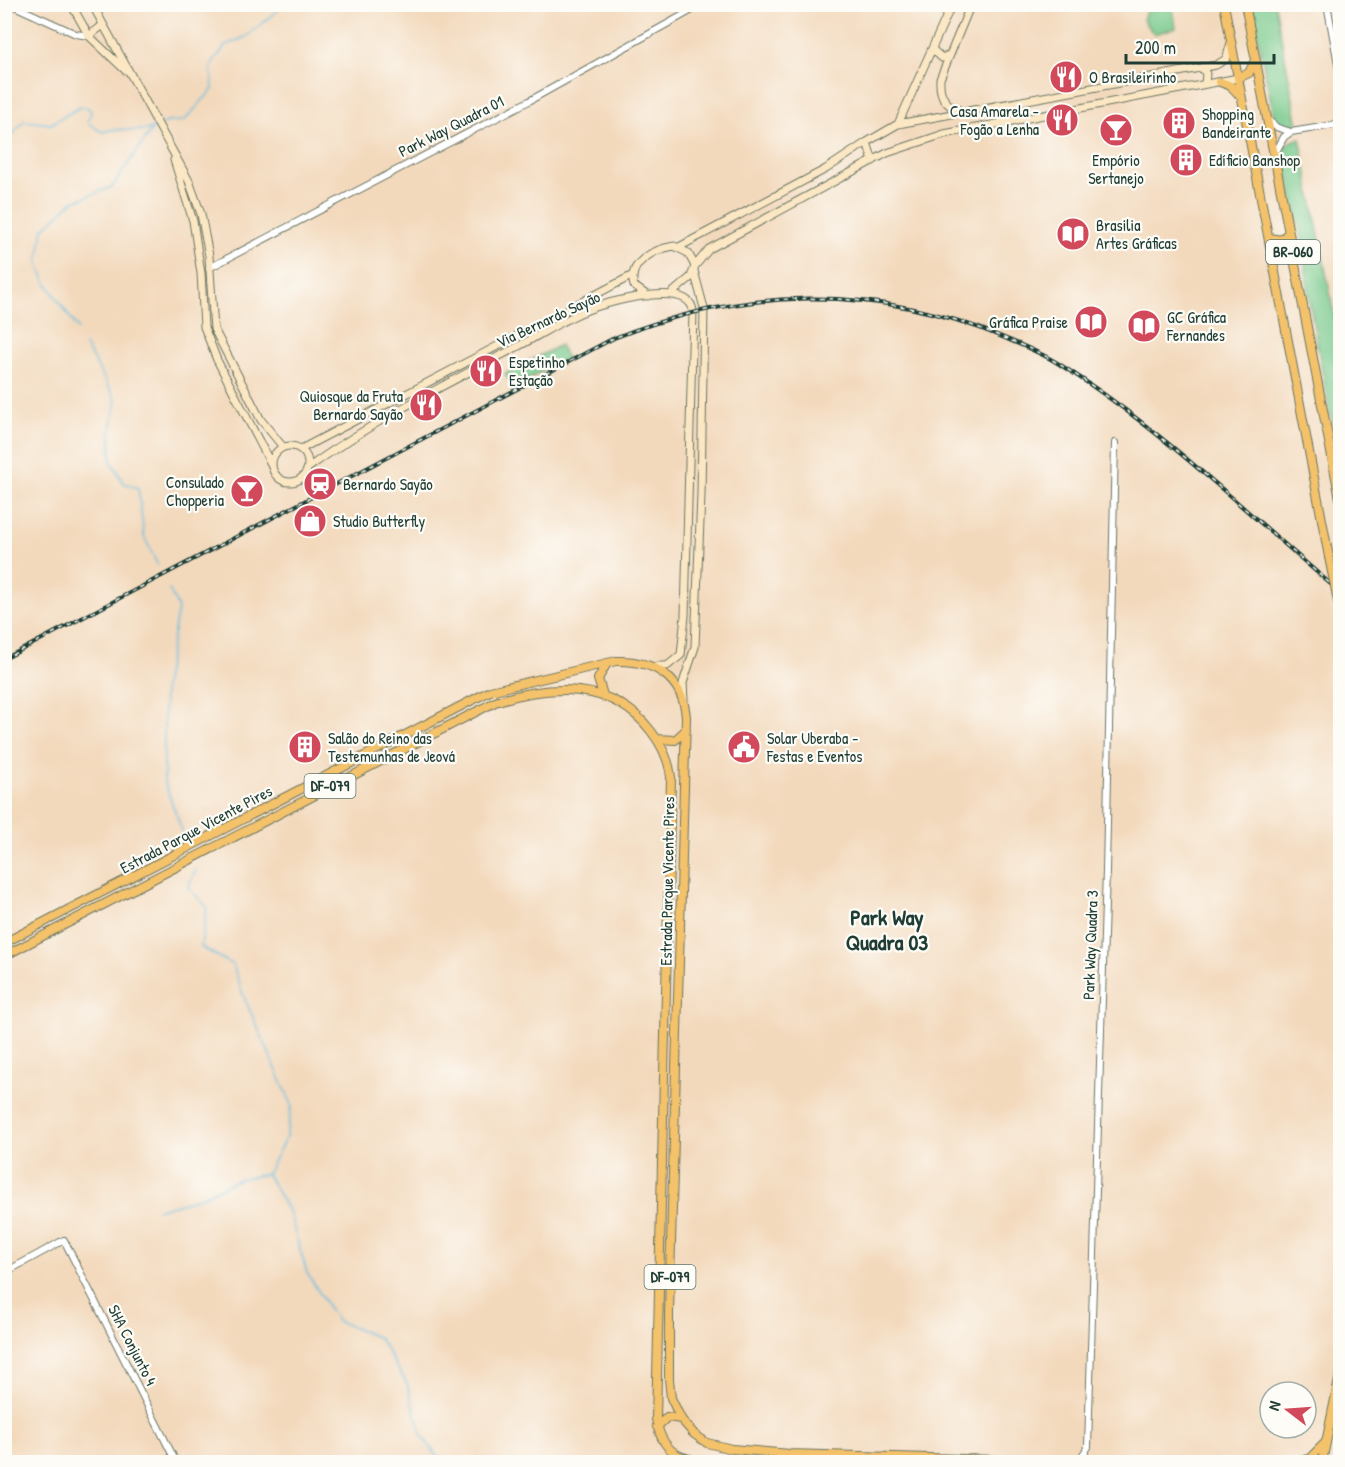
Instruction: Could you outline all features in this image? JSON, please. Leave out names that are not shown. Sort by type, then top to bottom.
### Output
[{"type":"highway","name":"BR-060","points":[[1224,4],[1340,613]]},
{"type":"highway","name":"BR-060","points":[[1245,4],[1341,499]]},
{"type":"highway","points":[[1238,78],[1249,73],[1256,59]]},
{"type":"highway","points":[[1220,82],[1232,86],[1242,98]]},
{"type":"highway","points":[[1270,238],[1281,240],[1289,232]]},
{"type":"highway","points":[[1322,1462],[1341,1375]]},
{"type":"highway","points":[[1291,1462],[1314,1456],[1327,1440]]},
{"type":"main road","points":[[71,4],[89,36],[130,74]]},
{"type":"main road","points":[[92,4],[169,146],[198,205],[209,268],[214,329],[261,420],[283,447]]},
{"type":"main road","points":[[898,124],[952,4]]},
{"type":"main road","points":[[963,110],[948,105],[939,88],[949,54],[971,4]]},
{"type":"main road","points":[[89,36],[103,25]]},
{"type":"main road","points":[[301,449],[633,275],[649,254],[664,248],[679,248],[826,169],[898,124],[963,110],[1216,65],[1226,59],[1231,40]]},
{"type":"main road","points":[[932,49],[942,58],[949,54]]},
{"type":"main road","points":[[1202,67],[1206,74],[1205,83]]},
{"type":"main road","points":[[670,294],[683,286],[709,249],[902,146],[933,136],[1017,122],[1238,78]]},
{"type":"main road","points":[[1016,102],[1013,110],[1017,122]]},
{"type":"main road","points":[[997,105],[1003,112],[1001,124]]},
{"type":"main road","points":[[867,142],[873,161]]},
{"type":"main road","points":[[169,146],[193,221],[201,273],[204,327],[217,360],[272,466],[280,480],[289,483],[297,481],[308,468],[307,458],[301,449],[292,446],[283,447],[277,452],[272,466]]},
{"type":"main road","points":[[679,248],[688,253],[704,308],[696,647],[683,683],[685,705]]},
{"type":"main road","points":[[633,275],[638,291],[648,296],[670,294],[689,300],[693,311],[686,616],[681,655],[667,666],[657,666]]},
{"type":"main road","name":"Via Bernardo Sayão","points":[[308,468],[336,447],[575,317],[600,306],[648,296]]},
{"type":"main road","name":"Estrada Parque Vicente Pires","points":[[4,943],[490,691],[607,663],[631,661],[657,666],[671,681],[685,705],[686,730],[669,1379],[671,1398],[681,1419],[694,1434],[707,1443],[732,1449],[945,1461],[1073,1462]]},
{"type":"main road","points":[[603,695],[598,679],[607,663]]},
{"type":"main road","name":"Estrada Parque Vicente Pires","points":[[4,956],[495,702],[520,694],[549,689],[570,689],[603,695],[635,713],[657,739],[665,753],[670,771],[672,815],[657,1427]]},
{"type":"main road","points":[[657,739],[675,740],[686,730]]},
{"type":"main road","points":[[300,801],[298,795],[311,783]]},
{"type":"main road","points":[[275,814],[284,806],[282,799]]},
{"type":"main road","points":[[681,1419],[667,1417],[657,1427],[666,1444],[679,1457],[703,1462],[724,1462]]},
{"type":"main road","points":[[703,1462],[707,1455],[707,1443]]},
{"type":"main road","points":[[1080,1462],[1111,1462]]},
{"type":"street","points":[[10,4],[76,34],[89,36]]},
{"type":"street","name":"Park Way Quadra 01","points":[[209,268],[530,101],[703,4]]},
{"type":"street","points":[[1326,4],[1341,75]]},
{"type":"street","points":[[1267,118],[1276,127],[1291,132]]},
{"type":"street","points":[[1274,155],[1284,137],[1291,132],[1341,124]]},
{"type":"street","name":"Park Way Quadra 3","points":[[1096,1462],[1088,1447],[1106,871],[1115,443]]},
{"type":"street","name":"SHA Conjunto 4","points":[[4,1273],[64,1240],[176,1462]]},
{"type":"street","points":[[1080,1462],[1088,1447]]},
{"type":"green space","points":[[1141,5],[1172,5],[1176,28],[1154,34],[1143,20],[1147,9]]},
{"type":"green space","points":[[1251,5],[1275,5],[1298,126],[1283,126],[1274,116]]},
{"type":"green space","points":[[1300,138],[1340,345],[1340,467],[1310,305],[1302,239],[1283,156],[1286,144]]},
{"type":"green space","points":[[560,345],[567,359],[513,387],[505,374]]},
{"type":"waterway","points":[[161,125],[167,122],[184,121],[213,89],[211,66],[225,46],[247,36],[285,4]]},
{"type":"waterway","points":[[4,133],[13,134],[24,121],[51,124],[80,107],[89,108],[91,113],[87,122],[102,132],[116,129],[144,130],[157,127]]},
{"type":"waterway","points":[[78,329],[46,283],[38,263],[43,229],[72,202],[112,187],[151,131]]},
{"type":"waterway","points":[[85,345],[116,400],[111,432],[111,461],[124,483],[138,488],[144,536],[158,566]]},
{"type":"waterway","points":[[169,589],[178,608],[164,687],[164,781],[187,844]]},
{"type":"waterway","points":[[196,869],[188,887],[207,907],[201,947],[233,965],[244,997],[292,1105],[286,1137],[267,1174],[289,1212],[307,1273],[337,1321],[379,1338],[407,1384],[421,1434],[441,1462]]},
{"type":"waterway","points":[[157,1210],[201,1197],[239,1179],[267,1174]]},
{"type":"railway","points":[[4,659],[614,338],[662,321],[710,309],[759,301],[857,300],[906,307],[954,319],[1031,349],[1097,389],[1169,444],[1340,592]]},
{"type":"place","name":"O Brasileirinho","points":[[1066,77]]},
{"type":"place","name":"Casa Amarela - Fogão a Lenha","points":[[1062,120]]},
{"type":"place","name":"Shopping Bandeirante","points":[[1179,123]]},
{"type":"place","name":"Empório Sertanejo","points":[[1116,130]]},
{"type":"place","name":"Edíficio Banshop","points":[[1186,160]]},
{"type":"place","name":"Brasilia Artes Gráficas","points":[[1073,234]]},
{"type":"place","name":"Gráfica Praise","points":[[1091,322]]},
{"type":"place","name":"GC Gráfica Fernandes","points":[[1144,326]]},
{"type":"place","name":"Espetinho Estação","points":[[486,371]]},
{"type":"place","name":"Quiosque da Fruta Bernardo Sayão","points":[[426,405]]},
{"type":"place","name":"Bernardo Sayão","points":[[320,484]]},
{"type":"place","name":"Consulado Chopperia","points":[[247,491]]},
{"type":"place","name":"Studio Butterfly","points":[[310,521]]},
{"type":"place","name":"Salão do Reino das Testemunhas de Jeová","points":[[305,747]]},
{"type":"place","name":"Solar Uberaba - Festas e Eventos","points":[[744,747]]},
{"type":"district","name":"Park Way Quadra 03","points":[[887,930]]}]
